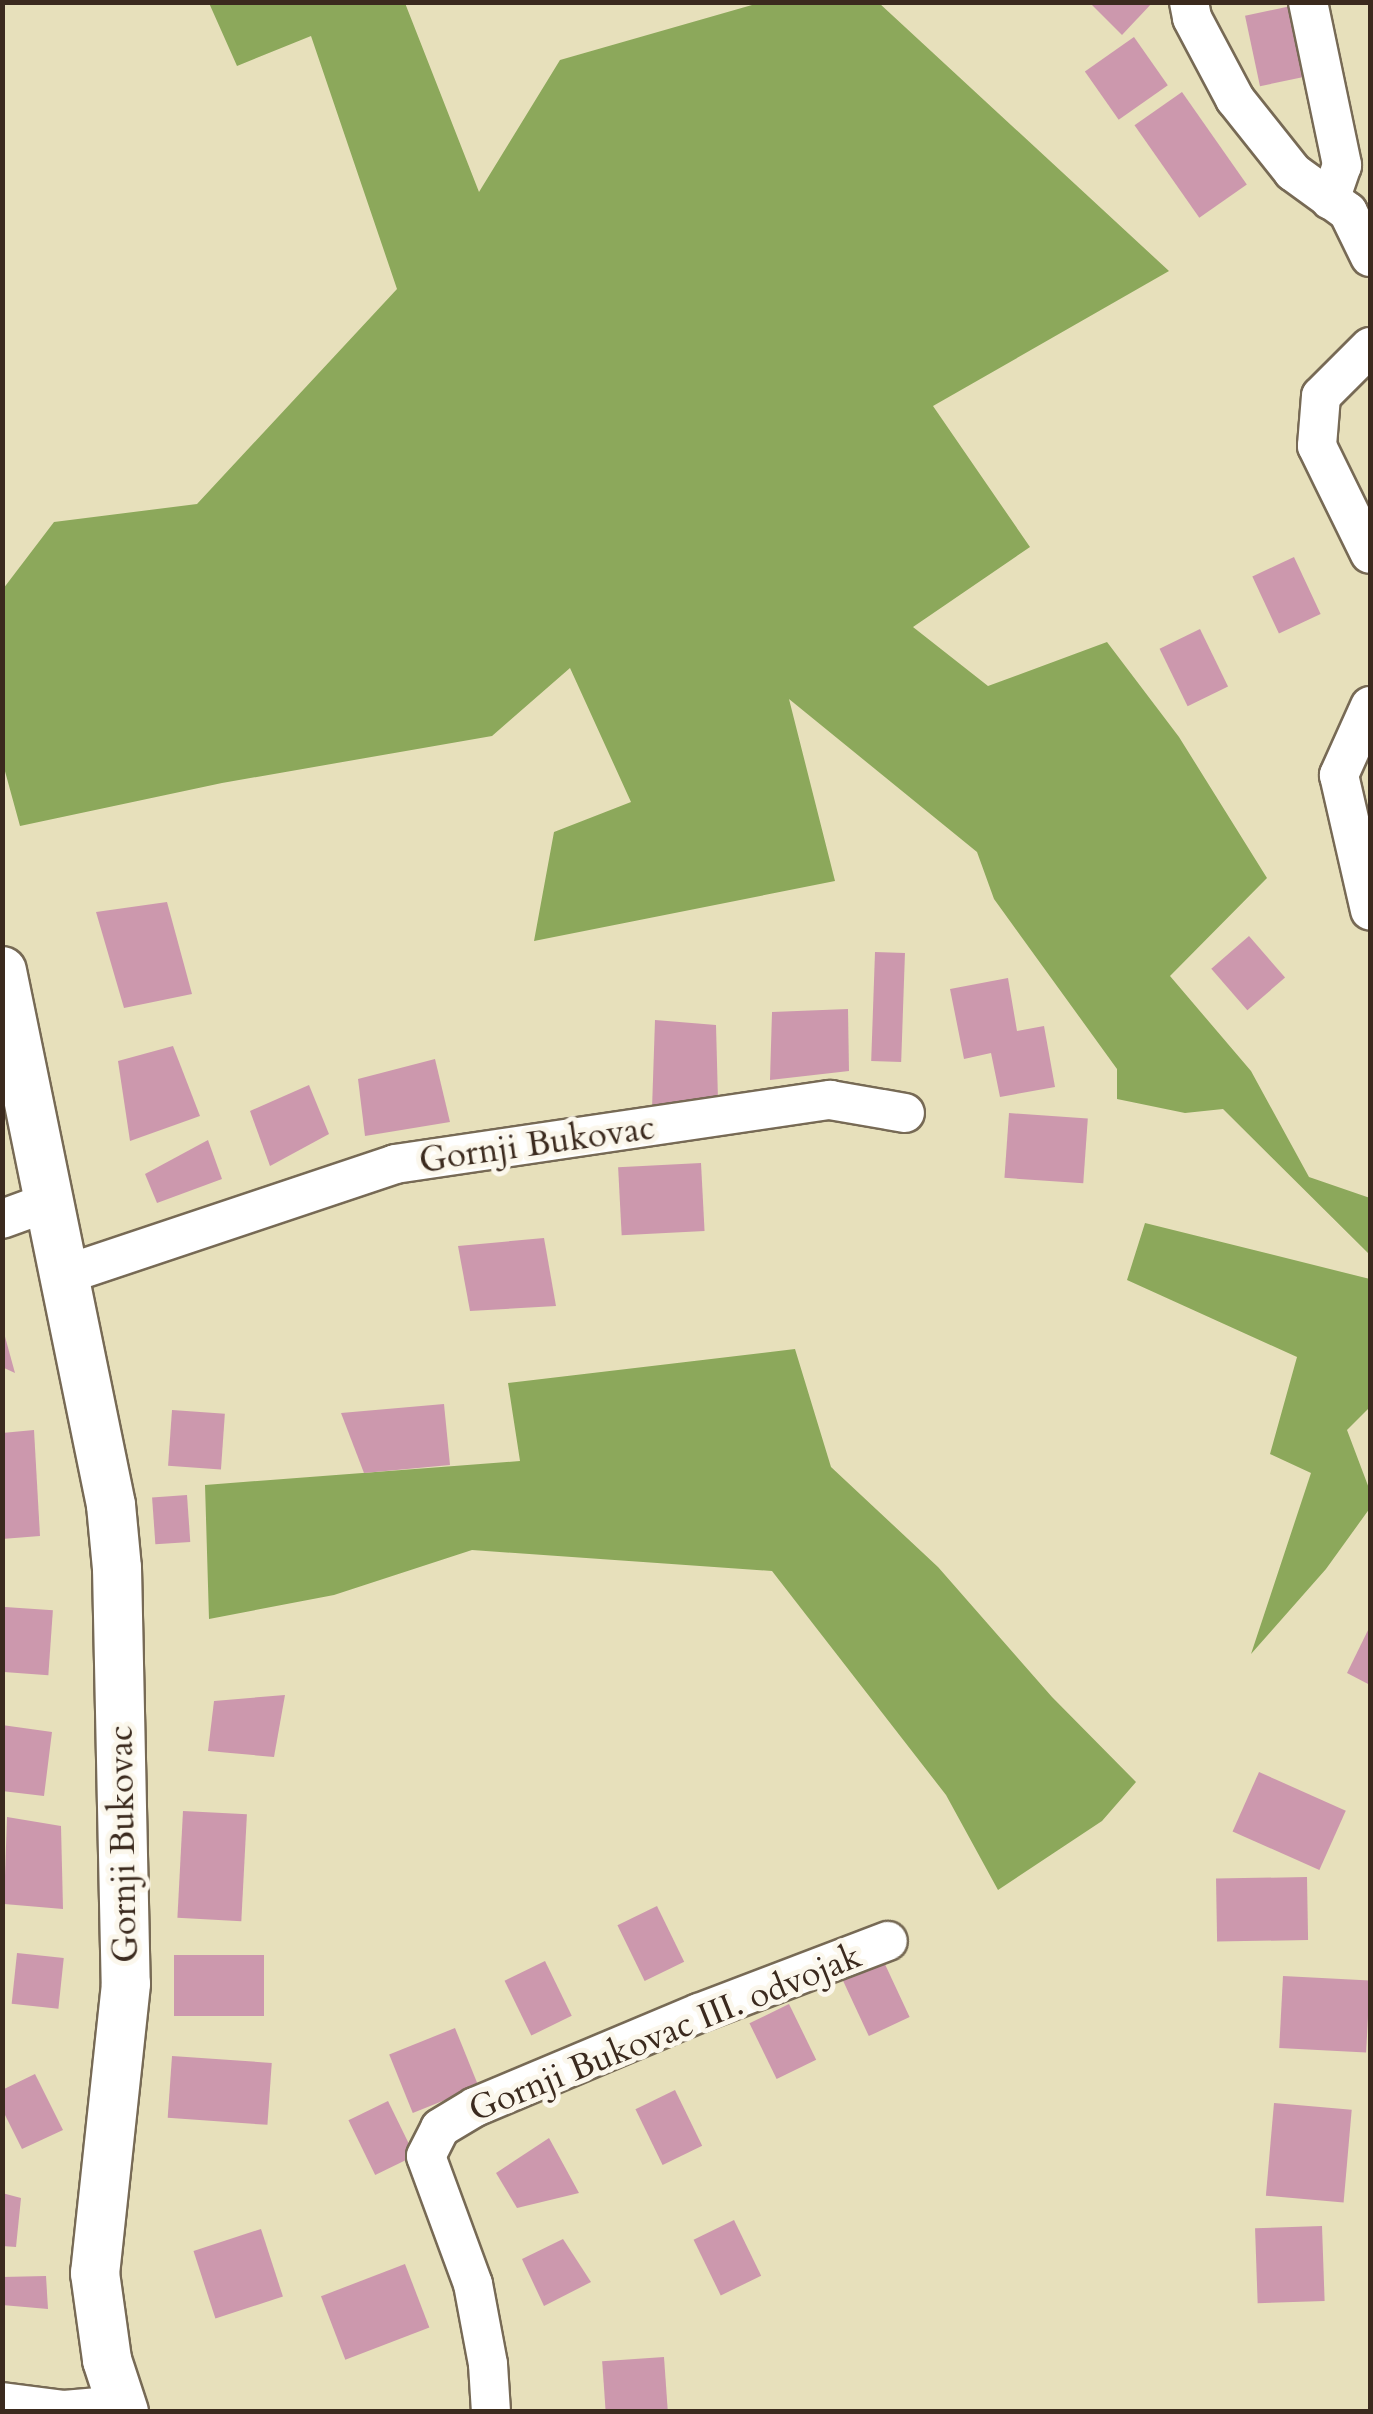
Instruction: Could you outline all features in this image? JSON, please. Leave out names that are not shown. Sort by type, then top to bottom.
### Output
[{"type":"street","points":[[1189,2],[1235,100],[1293,172],[1348,212],[1370,257]]},
{"type":"street","points":[[1308,2],[1342,165],[1330,200]]},
{"type":"street","points":[[1370,347],[1320,396],[1317,446],[1370,554]]},
{"type":"street","points":[[1370,706],[1338,775],[1370,910]]},
{"type":"street","name":"Gornji Bukovac","points":[[2,970],[111,1506],[117,1568],[126,1984],[95,2273],[104,2344],[123,2408]]},
{"type":"street","name":"Gornji Bukovac","points":[[64,1275],[395,1164],[830,1100],[905,1113]]},
{"type":"street","points":[[2,1219],[49,1202]]},
{"type":"street","name":"Gornji Bukovac III. odvojak","points":[[490,2412],[488,2364],[473,2284],[426,2156],[440,2128],[475,2107],[700,2013],[888,1941]]},
{"type":"street","points":[[2,2402],[64,2410],[123,2408]]},
{"type":"green space","points":[[209,3],[405,3],[479,192],[560,60],[759,3],[879,3],[1169,271],[933,406],[1030,547],[913,627],[988,686],[1107,642],[1179,737],[1267,878],[1170,976],[1251,1071],[1309,1177],[1370,1198],[1370,1255],[1223,1109],[1185,1113],[1117,1099],[1117,1069],[994,899],[977,852],[789,699],[835,881],[534,941],[554,832],[631,802],[570,668],[492,736],[222,783],[20,826],[3,764],[3,589],[54,522],[197,504],[397,289],[311,36],[237,66]]},
{"type":"green space","points":[[1145,1223],[1370,1279],[1370,1407],[1347,1430],[1370,1491],[1370,1508],[1326,1569],[1251,1654],[1311,1473],[1270,1454],[1297,1357],[1127,1280]]},
{"type":"green space","points":[[795,1349],[831,1467],[938,1567],[1052,1697],[1136,1782],[1102,1821],[998,1890],[946,1795],[772,1571],[472,1550],[334,1595],[209,1619],[205,1485],[520,1461],[508,1383]]},
{"type":"building","points":[[1089,2],[1153,2],[1122,35]]},
{"type":"building","points":[[1291,6],[1306,76],[1260,86],[1245,16]]},
{"type":"building","points":[[1134,37],[1168,85],[1119,120],[1085,71]]},
{"type":"building","points":[[1182,92],[1247,185],[1199,218],[1134,125]]},
{"type":"building","points":[[1294,557],[1321,614],[1279,634],[1252,576]]},
{"type":"building","points":[[1200,629],[1228,687],[1188,706],[1160,649]]},
{"type":"building","points":[[167,902],[192,994],[124,1008],[96,912]]},
{"type":"building","points":[[1249,936],[1285,978],[1247,1010],[1211,969]]},
{"type":"building","points":[[875,952],[905,953],[901,1062],[871,1061]]},
{"type":"building","points":[[1008,978],[1017,1031],[1044,1026],[1055,1087],[1000,1097],[991,1053],[964,1059],[950,989]]},
{"type":"building","points":[[848,1009],[849,1071],[770,1080],[772,1012]]},
{"type":"building","points":[[655,1020],[716,1025],[718,1100],[652,1109]]},
{"type":"building","points":[[173,1046],[200,1116],[130,1141],[118,1061]]},
{"type":"building","points":[[435,1059],[450,1122],[365,1136],[358,1079]]},
{"type":"building","points":[[309,1085],[329,1134],[270,1166],[250,1111]]},
{"type":"building","points":[[1009,1113],[1088,1119],[1083,1183],[1004,1178]]},
{"type":"building","points":[[208,1140],[222,1179],[157,1203],[145,1174]]},
{"type":"building","points":[[701,1163],[705,1231],[622,1235],[618,1167]]},
{"type":"building","points":[[544,1238],[556,1306],[470,1311],[458,1246]]},
{"type":"building","points":[[4,1333],[15,1373],[2,1367]]},
{"type":"building","points":[[444,1404],[450,1465],[364,1473],[341,1413]]},
{"type":"building","points":[[172,1410],[225,1414],[221,1470],[168,1466]]},
{"type":"building","points":[[34,1430],[40,1536],[2,1539],[2,1433]]},
{"type":"building","points":[[187,1495],[190,1542],[155,1544],[152,1497]]},
{"type":"building","points":[[5,1607],[53,1610],[48,1675],[2,1672]]},
{"type":"building","points":[[1370,1626],[1370,1685],[1347,1673]]},
{"type":"building","points":[[285,1695],[274,1757],[208,1751],[214,1701]]},
{"type":"building","points":[[2,1725],[52,1732],[44,1796],[2,1791]]},
{"type":"building","points":[[1259,1772],[1346,1811],[1319,1870],[1233,1831]]},
{"type":"building","points":[[183,1811],[247,1814],[241,1921],[177,1918]]},
{"type":"building","points":[[7,1817],[61,1826],[63,1909],[4,1904]]},
{"type":"building","points":[[1307,1877],[1308,1940],[1217,1942],[1216,1879]]},
{"type":"building","points":[[657,1906],[684,1962],[645,1981],[617,1925]]},
{"type":"building","points":[[17,1953],[64,1958],[58,2009],[12,2004]]},
{"type":"building","points":[[174,1955],[264,1955],[264,2016],[174,2016]]},
{"type":"building","points":[[883,1960],[910,2017],[869,2036],[842,1979]]},
{"type":"building","points":[[545,1961],[572,2016],[531,2036],[505,1981]]},
{"type":"building","points":[[1283,1976],[1370,1981],[1366,2052],[1279,2048]]},
{"type":"building","points":[[789,2004],[816,2060],[777,2079],[749,2023]]},
{"type":"building","points":[[455,2028],[479,2086],[413,2113],[389,2055]]},
{"type":"building","points":[[172,2056],[272,2063],[267,2125],[168,2118]]},
{"type":"building","points":[[35,2074],[63,2130],[22,2149],[2,2109],[2,2090]]},
{"type":"building","points":[[675,2090],[702,2146],[663,2165],[635,2109]]},
{"type":"building","points":[[388,2101],[415,2156],[375,2175],[348,2120]]},
{"type":"building","points":[[1274,2103],[1352,2110],[1344,2202],[1266,2196]]},
{"type":"building","points":[[549,2138],[579,2193],[517,2208],[496,2173]]},
{"type":"building","points":[[2,2193],[21,2198],[16,2247],[2,2246]]},
{"type":"building","points":[[734,2220],[761,2276],[721,2295],[694,2240]]},
{"type":"building","points":[[1322,2226],[1325,2301],[1258,2303],[1255,2228]]},
{"type":"building","points":[[261,2229],[283,2297],[215,2318],[193,2251]]},
{"type":"building","points":[[563,2239],[591,2282],[544,2306],[522,2259]]},
{"type":"building","points":[[405,2264],[429,2327],[345,2360],[321,2296]]},
{"type":"building","points":[[46,2276],[48,2309],[2,2305],[2,2277]]},
{"type":"building","points":[[664,2357],[668,2412],[606,2412],[602,2361]]}]
